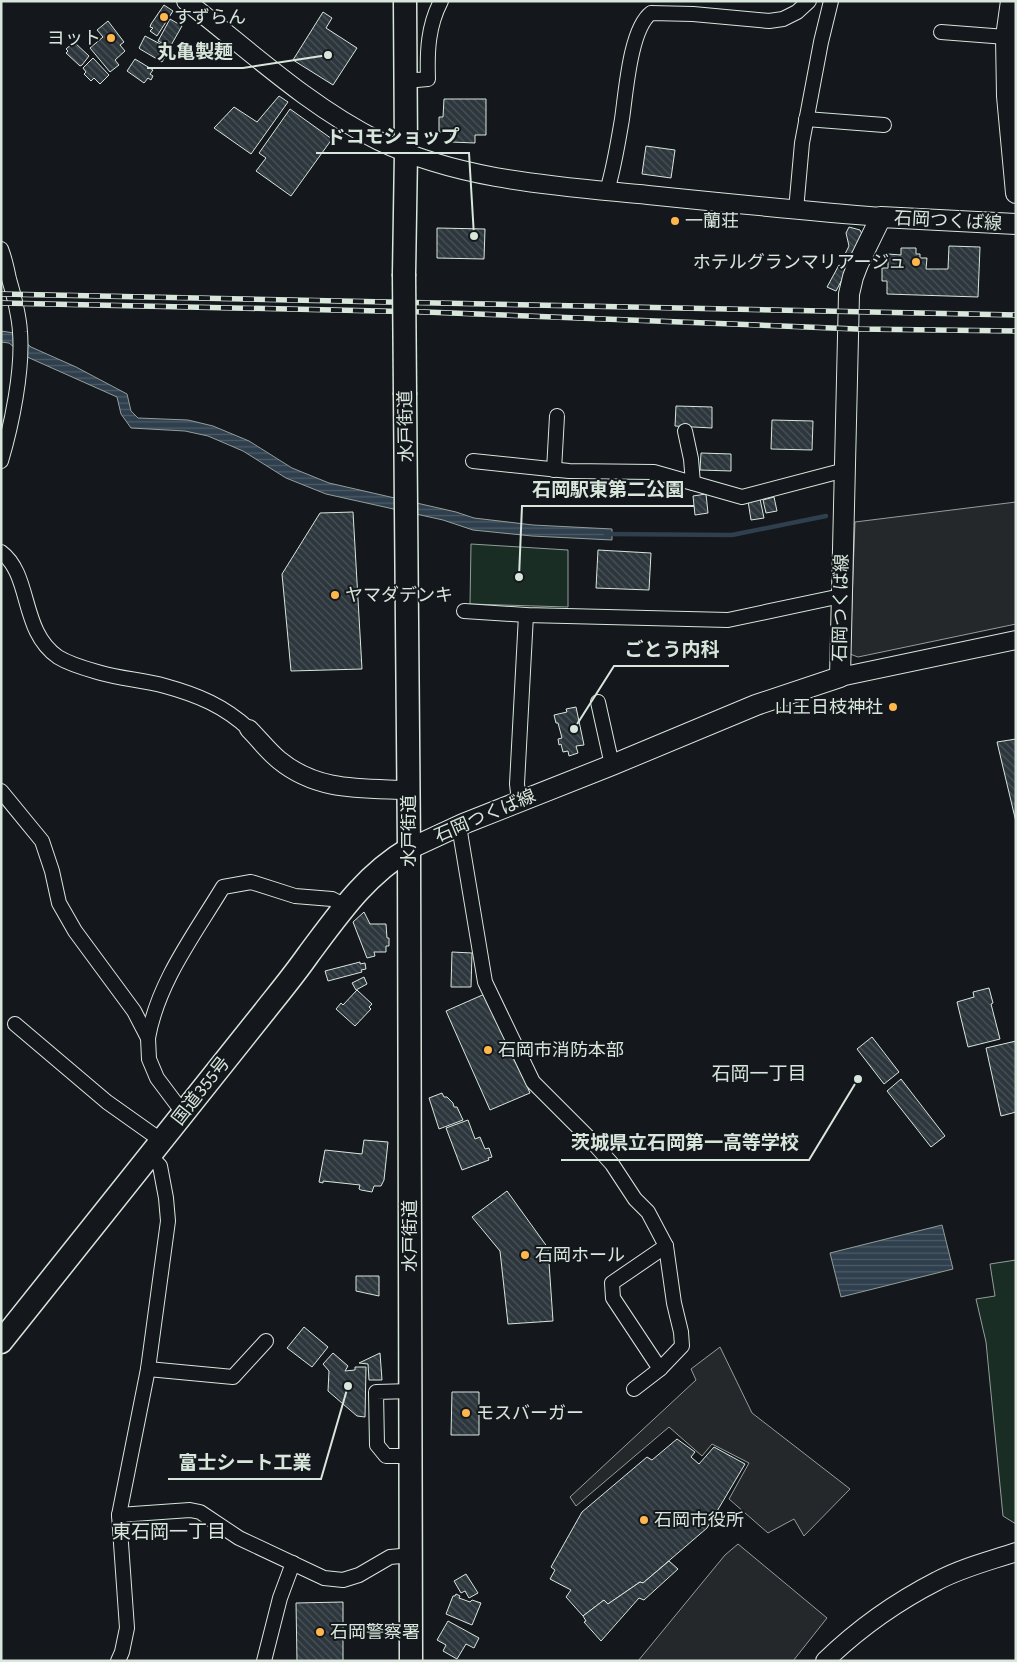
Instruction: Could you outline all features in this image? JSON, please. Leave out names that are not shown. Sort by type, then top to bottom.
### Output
[{"type":"highway","name":"水戸街道","points":[[405,1],[406,153],[404,274],[409,849],[411,1661]]},
{"type":"highway","name":"国道355号","points":[[1,1342],[184,1114],[345,906],[390,860],[409,849]]},
{"type":"main road","name":"石岡つくば線","points":[[1011,1],[1006,37],[1007,96],[1016,194]]},
{"type":"main road","name":"石岡つくば線","points":[[409,849],[519,801],[612,765],[756,705],[840,677],[849,294],[858,264],[882,217],[1016,224]]},
{"type":"street","points":[[405,81],[428,79],[428,41],[434,14],[441,1]]},
{"type":"street","points":[[606,190],[611,178],[630,61],[641,26],[646,17],[652,13],[694,14],[769,21],[783,19],[797,12],[809,1]]},
{"type":"street","points":[[796,210],[806,119],[831,1]]},
{"type":"street","points":[[192,3],[324,109],[378,140],[406,153],[447,166],[500,177],[606,190],[882,217]]},
{"type":"street","points":[[941,32],[1006,37]]},
{"type":"street","points":[[806,119],[884,125]]},
{"type":"street","points":[[1,250],[15,303],[20,331],[20,355],[16,394],[1,461]]},
{"type":"street","points":[[554,470],[557,416]]},
{"type":"street","points":[[685,431],[692,459],[693,483]]},
{"type":"street","points":[[472,461],[554,470],[654,472],[742,497],[845,470]]},
{"type":"street","points":[[1,552],[13,564],[36,631],[44,643],[59,658],[86,669],[164,686],[220,706],[234,715],[280,760],[315,780],[348,788],[408,790]]},
{"type":"street","points":[[464,611],[526,615],[728,620],[841,596]]},
{"type":"street","points":[[519,801],[517,784],[526,615]]},
{"type":"street","points":[[840,677],[1016,640]]},
{"type":"street","points":[[598,702],[612,765]]},
{"type":"street","points":[[1,791],[42,841],[52,871],[59,903],[75,931],[134,1011],[148,1038]]},
{"type":"street","points":[[459,826],[485,982],[533,1082],[612,1164],[635,1199],[648,1212],[666,1246],[682,1346],[660,1369],[634,1389]]},
{"type":"street","points":[[184,1114],[156,1078],[149,1059],[148,1038],[150,1026],[167,978],[223,887],[251,882],[295,896],[332,899],[345,906]]},
{"type":"street","points":[[15,1024],[107,1102],[156,1149],[166,1198],[168,1222],[148,1369],[119,1516],[127,1628],[118,1661]]},
{"type":"street","points":[[660,1369],[613,1298],[612,1283],[666,1246]]},
{"type":"street","points":[[148,1369],[233,1377],[266,1341]]},
{"type":"street","points":[[411,1391],[376,1392],[377,1445],[386,1456],[411,1456]]},
{"type":"street","points":[[119,1516],[190,1510],[200,1512],[239,1538],[324,1578],[343,1580],[359,1575],[390,1557],[412,1555]]},
{"type":"street","points":[[825,1661],[844,1642],[883,1612],[938,1581],[976,1565],[1016,1552]]},
{"type":"street","points":[[264,1661],[280,1598],[293,1563]]},
{"type":"green space","points":[[471,544],[568,550],[568,607],[470,604]]},
{"type":"green space","points":[[1016,1260],[1016,1524],[1003,1516],[986,1342],[976,1299],[995,1296],[990,1264]]},
{"type":"shaded area","points":[[1016,502],[1016,624],[858,657],[850,654],[855,522]]},
{"type":"shaded area","points":[[720,1347],[752,1413],[850,1489],[804,1536],[794,1519],[768,1533],[729,1499],[749,1463],[712,1444],[702,1456],[669,1427],[576,1506],[570,1497],[696,1380],[691,1369]]},
{"type":"shaded area","points":[[738,1544],[827,1618],[793,1661],[638,1661],[725,1555]]},
{"type":"water","points":[[1,331],[14,333],[31,347],[76,367],[127,394],[131,411],[138,418],[188,420],[213,426],[249,441],[292,468],[329,483],[456,512],[474,518],[533,525],[612,529],[612,540],[532,536],[473,530],[443,520],[326,494],[286,478],[243,451],[208,436],[185,431],[131,428],[121,414],[117,397],[25,356],[9,343],[1,342]]},
{"type":"water","points":[[942,1225],[953,1269],[841,1297],[830,1253]]},
{"type":"building","points":[[164,5],[173,11],[157,36],[150,31],[153,28],[150,27]]},
{"type":"building","points":[[323,12],[332,18],[326,28],[357,48],[333,85],[293,60]]},
{"type":"building","points":[[170,19],[182,26],[170,47],[158,41]]},
{"type":"building","points":[[108,21],[124,42],[120,45],[125,51],[115,60],[119,65],[110,72],[90,48],[103,37],[97,30]]},
{"type":"building","points":[[145,36],[168,48],[169,50],[162,62],[139,48]]},
{"type":"building","points":[[74,42],[89,56],[80,66],[66,53],[68,51],[66,49]]},
{"type":"building","points":[[93,58],[109,75],[100,84],[94,78],[91,81],[84,74],[86,72],[83,68]]},
{"type":"building","points":[[135,59],[153,70],[150,74],[153,76],[151,80],[148,78],[144,83],[127,71]]},
{"type":"building","points":[[279,96],[288,102],[251,154],[214,128],[234,107],[257,122]]},
{"type":"building","points":[[444,99],[486,99],[486,135],[475,135],[475,143],[451,142],[451,132],[439,132],[439,117],[443,117]]},
{"type":"building","points":[[290,109],[332,139],[291,196],[256,171],[266,158],[259,153]]},
{"type":"building","points":[[646,146],[675,150],[671,178],[642,174]]},
{"type":"building","points":[[849,227],[860,230],[863,236],[849,261],[843,258],[849,246],[846,233]]},
{"type":"building","points":[[437,228],[485,229],[484,259],[437,258]]},
{"type":"building","points":[[949,246],[980,247],[978,297],[887,294],[887,281],[882,281],[882,268],[888,268],[888,254],[901,255],[901,248],[916,248],[916,254],[920,254],[920,258],[927,258],[926,269],[948,269]]},
{"type":"building","points":[[839,265],[847,270],[836,291],[827,287]]},
{"type":"building","points":[[676,406],[712,407],[712,428],[675,426]]},
{"type":"building","points":[[772,420],[813,421],[812,450],[771,449]]},
{"type":"building","points":[[701,453],[731,454],[731,471],[700,470]]},
{"type":"building","points":[[706,494],[708,513],[695,515],[693,496]]},
{"type":"building","points":[[774,497],[777,511],[766,513],[763,500]]},
{"type":"building","points":[[760,499],[764,518],[751,520],[748,501]]},
{"type":"building","points":[[353,512],[362,669],[291,671],[282,574],[320,513]]},
{"type":"building","points":[[598,550],[651,553],[649,590],[596,588]]},
{"type":"building","points":[[576,707],[584,745],[576,746],[578,753],[569,756],[568,751],[563,752],[561,744],[559,745],[558,739],[562,738],[554,715],[567,712],[566,709]]},
{"type":"building","points":[[1016,739],[1016,822],[997,742]]},
{"type":"building","points":[[364,912],[370,924],[386,924],[387,938],[389,938],[389,946],[386,946],[386,952],[374,952],[375,956],[367,958],[353,922]]},
{"type":"building","points":[[452,952],[472,953],[471,987],[451,987]]},
{"type":"building","points":[[360,962],[360,964],[365,963],[366,969],[361,970],[362,972],[328,981],[325,971]]},
{"type":"building","points":[[364,977],[367,984],[356,990],[352,983]]},
{"type":"building","points":[[989,988],[1000,1039],[968,1047],[957,1002],[974,997],[973,992]]},
{"type":"building","points":[[357,990],[372,1004],[369,1007],[371,1009],[355,1026],[336,1009],[341,1003],[343,1005]]},
{"type":"building","points":[[487,993],[530,1093],[490,1110],[446,1011]]},
{"type":"building","points":[[872,1037],[899,1072],[884,1084],[857,1049]]},
{"type":"building","points":[[1016,1041],[1016,1112],[1001,1116],[986,1048]]},
{"type":"building","points":[[901,1079],[945,1136],[931,1147],[887,1091]]},
{"type":"building","points":[[442,1093],[444,1097],[447,1097],[453,1103],[454,1107],[457,1107],[463,1120],[439,1129],[429,1098]]},
{"type":"building","points":[[468,1120],[475,1139],[480,1137],[485,1149],[489,1148],[492,1157],[488,1158],[489,1160],[462,1170],[446,1128]]},
{"type":"building","points":[[364,1140],[388,1142],[384,1180],[381,1186],[374,1186],[372,1192],[359,1189],[360,1185],[319,1182],[325,1150],[362,1154]]},
{"type":"building","points":[[507,1191],[548,1248],[553,1321],[508,1324],[500,1251],[472,1217]]},
{"type":"building","points":[[356,1276],[379,1276],[379,1296],[356,1291]]},
{"type":"building","points":[[304,1327],[328,1347],[312,1367],[287,1348]]},
{"type":"building","points":[[333,1353],[348,1366],[345,1371],[355,1370],[355,1367],[366,1367],[365,1417],[357,1416],[328,1391],[329,1371],[323,1364]]},
{"type":"building","points":[[380,1353],[382,1380],[369,1380],[368,1364],[359,1363]]},
{"type":"building","points":[[452,1392],[479,1392],[479,1435],[451,1435]]},
{"type":"building","name":"石岡市役所","points":[[677,1439],[695,1452],[691,1457],[699,1464],[714,1447],[745,1464],[707,1528],[643,1583],[640,1582],[608,1604],[604,1600],[583,1616],[566,1597],[571,1590],[550,1579],[555,1570],[551,1567],[582,1512],[647,1457],[652,1460]]},
{"type":"building","points":[[669,1561],[678,1569],[644,1600],[639,1598],[601,1641],[584,1622],[586,1621],[583,1616],[604,1600],[608,1604],[640,1582],[643,1583]]},
{"type":"building","points":[[466,1574],[478,1593],[469,1598],[465,1591],[461,1593],[454,1581]]},
{"type":"building","points":[[456,1594],[460,1596],[459,1598],[470,1602],[472,1600],[481,1603],[472,1625],[446,1614],[453,1596]]},
{"type":"building","name":"石岡警察署","points":[[343,1602],[343,1661],[297,1661],[296,1603]]},
{"type":"building","points":[[448,1621],[479,1638],[474,1648],[466,1644],[457,1659],[443,1651],[446,1645],[437,1640]]},
{"type":"waterway","points":[[606,534],[732,535],[826,516]]},
{"type":"railway","points":[[1,294],[1016,315]]},
{"type":"railway","points":[[1,303],[425,312],[857,329],[1016,331]]},
{"type":"place","name":"すずらん","points":[[164,17]]},
{"type":"place","name":"ヨット","points":[[111,38]]},
{"type":"place","name":"丸亀製麺","points":[[328,55]]},
{"type":"place","name":"一蘭荘","points":[[675,221]]},
{"type":"place","name":"ドコモショップ","points":[[474,236]]},
{"type":"place","name":"ホテルグランマリアージュ","points":[[916,262]]},
{"type":"place","name":"石岡駅東第二公園","points":[[519,577]]},
{"type":"place","name":"ヤマダデンキ","points":[[335,595]]},
{"type":"place","name":"山王日枝神社","points":[[893,707]]},
{"type":"place","name":"ごとう内科","points":[[574,729]]},
{"type":"place","name":"石岡市消防本部","points":[[488,1050]]},
{"type":"place","name":"茨城県立石岡第一高等学校","points":[[858,1079]]},
{"type":"place","name":"石岡ホール","points":[[525,1255]]},
{"type":"place","name":"富士シート工業","points":[[348,1386]]},
{"type":"place","name":"モスバーガー","points":[[466,1413]]},
{"type":"place","name":"石岡市役所","points":[[644,1520]]},
{"type":"place","name":"石岡警察署","points":[[320,1632]]},
{"type":"district","name":"石岡一丁目","points":[[759,1074]]},
{"type":"district","name":"東石岡一丁目","points":[[169,1532]]}]
